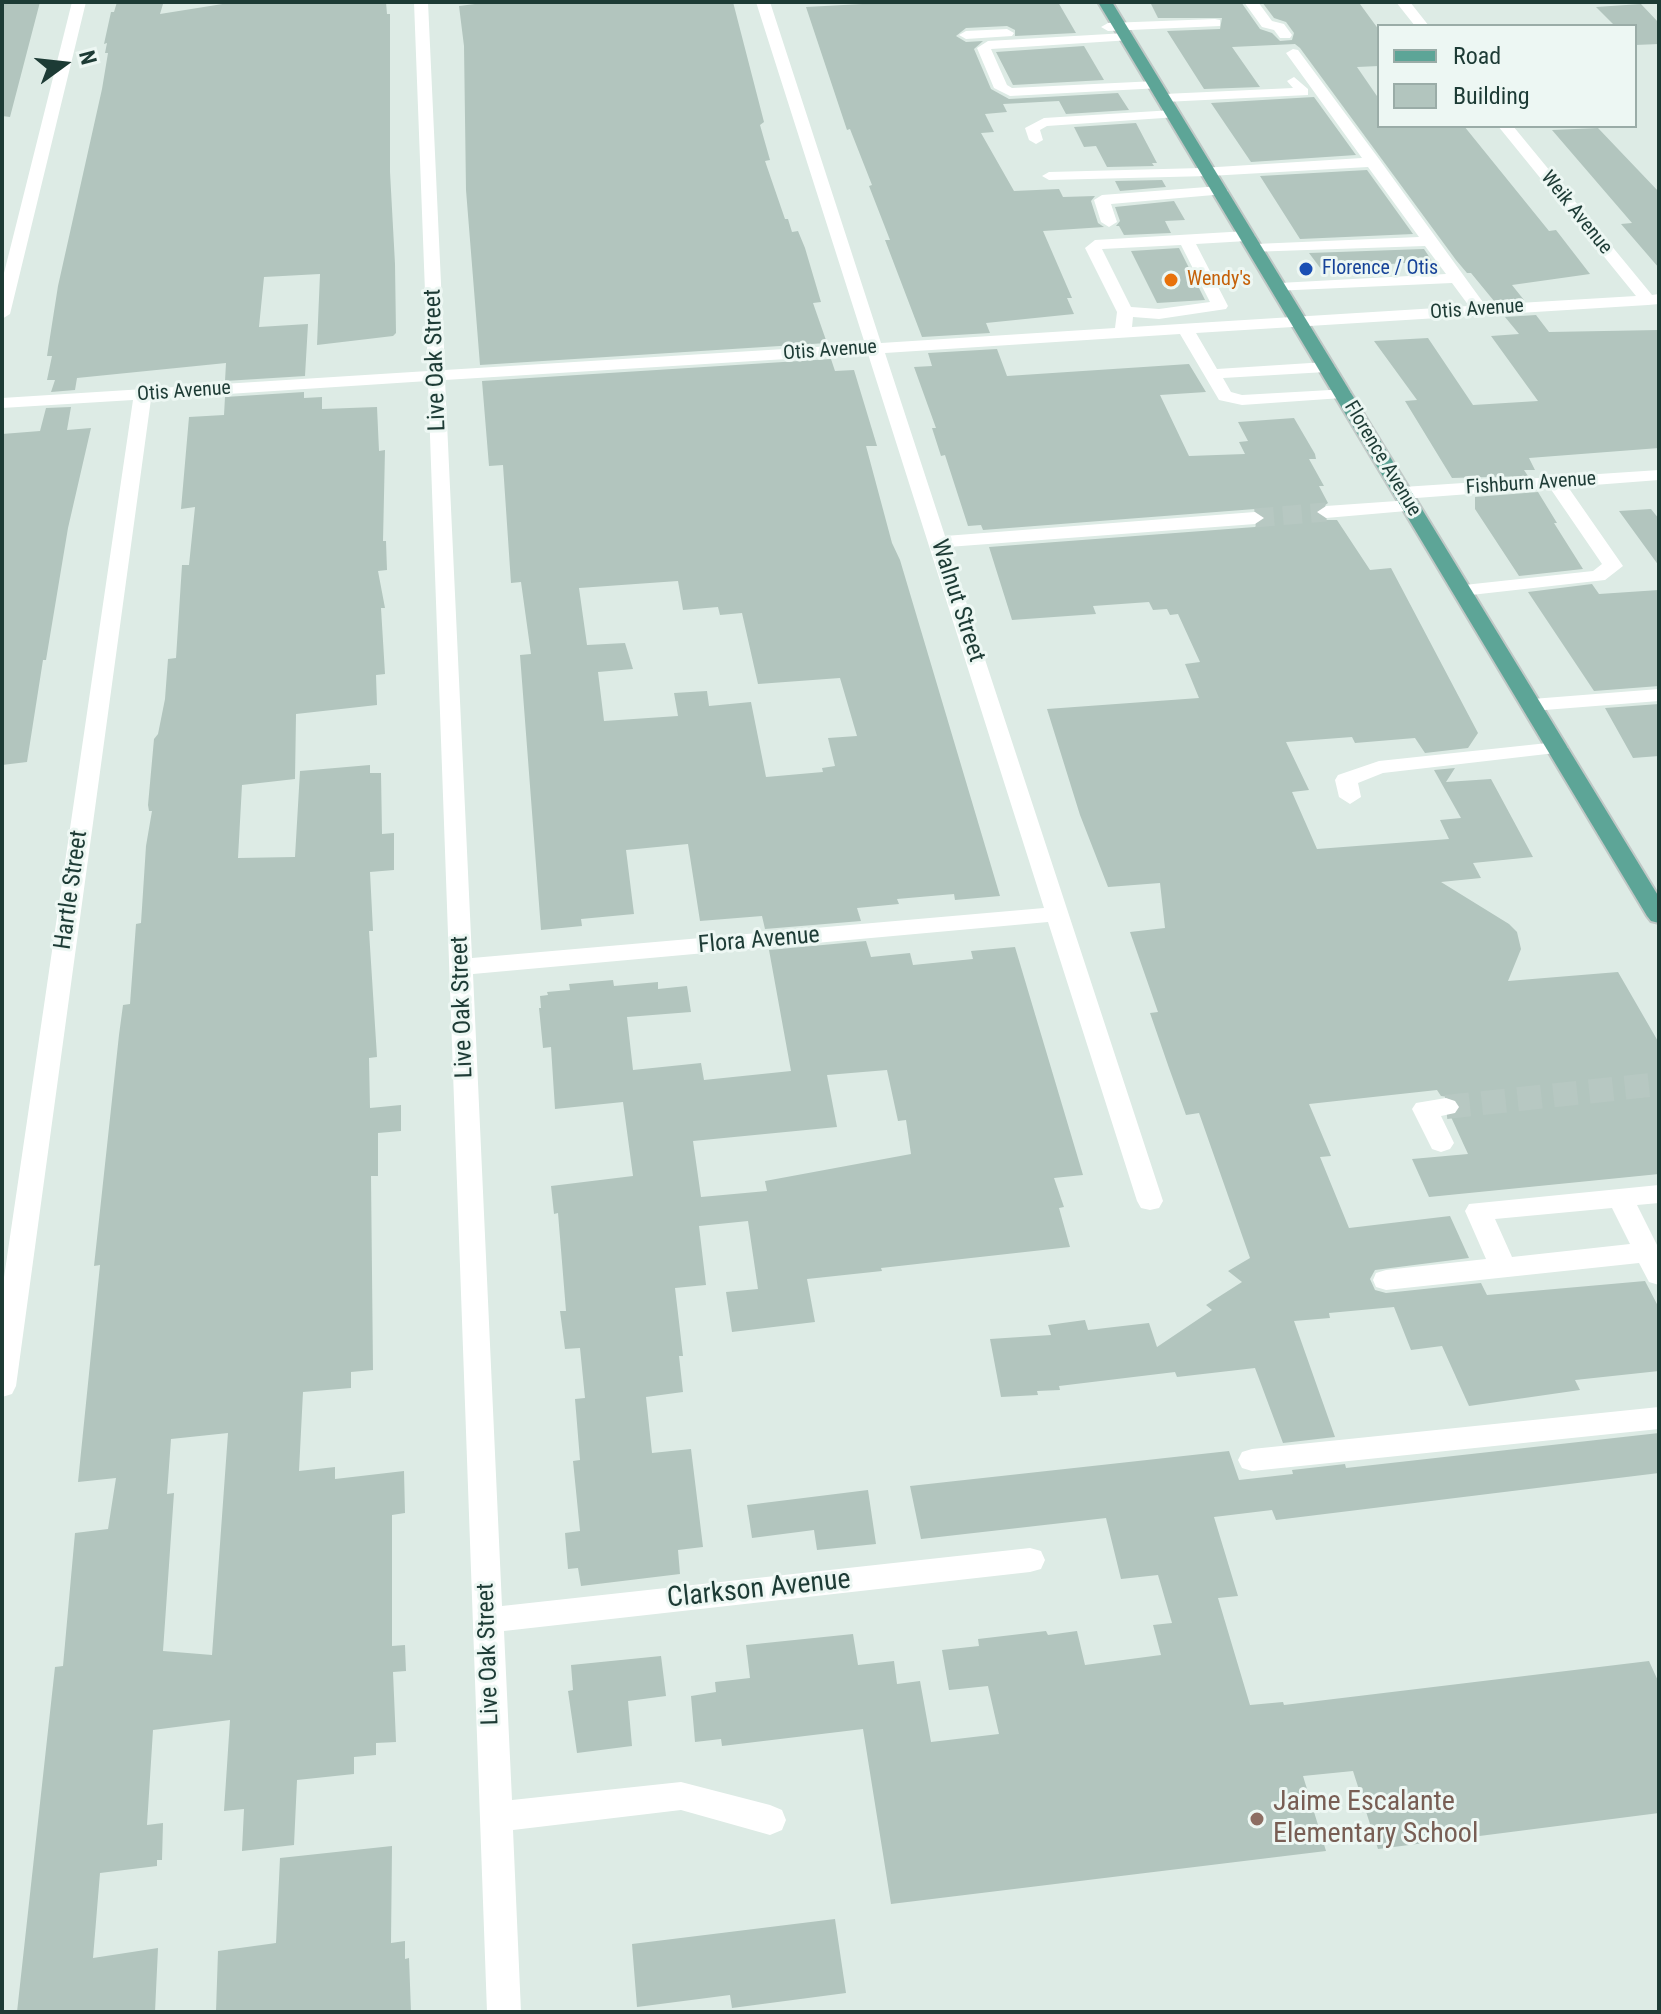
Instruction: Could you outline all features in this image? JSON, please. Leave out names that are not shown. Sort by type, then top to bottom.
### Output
[{"type":"main road","name":"Florence Avenue","points":[[1105,2],[1659,916]]},
{"type":"street","points":[[2,314],[79,2]]},
{"type":"street","name":"Live Oak Street","points":[[421,2],[504,2012]]},
{"type":"street","name":"Walnut Street","points":[[763,2],[1150,1201]]},
{"type":"street","points":[[1251,2],[1267,24],[1279,27],[1285,35]]},
{"type":"street","points":[[1403,2],[1420,24]]},
{"type":"street","points":[[1215,23],[988,45],[984,48],[1001,88],[1010,92],[1303,92],[1294,81]]},
{"type":"street","points":[[966,35],[1123,32]]},
{"type":"street","points":[[1293,53],[1480,310]]},
{"type":"street","points":[[1036,140],[1032,128],[1044,122],[1173,114]]},
{"type":"street","name":"Weik Avenue","points":[[1507,128],[1654,299]]},
{"type":"street","points":[[1049,176],[1374,162]]},
{"type":"street","points":[[1109,222],[1102,200],[1220,191]]},
{"type":"street","points":[[1123,332],[1125,312],[1093,248],[1186,240],[1251,243],[1432,241]]},
{"type":"street","points":[[1125,312],[1159,314],[1220,306],[1186,240]]},
{"type":"street","points":[[1279,288],[1457,278]]},
{"type":"street","name":"Otis Avenue","points":[[2,403],[1654,299]]},
{"type":"street","points":[[1185,328],[1225,396],[1242,400],[1342,393]]},
{"type":"street","points":[[1212,374],[1326,367]]},
{"type":"street","name":"Hartle Street","points":[[2,1386],[143,394]]},
{"type":"street","name":"Fishburn Avenue","points":[[1326,512],[1555,482],[1659,475]]},
{"type":"street","points":[[1462,590],[1598,576],[1613,566],[1555,482]]},
{"type":"street","points":[[937,542],[1255,518]]},
{"type":"street","points":[[1532,705],[1659,695]]},
{"type":"street","points":[[1350,797],[1346,780],[1379,767],[1557,748]]},
{"type":"street","name":"Flora Avenue","points":[[461,967],[1057,914]]},
{"type":"street","points":[[1441,1143],[1425,1109],[1446,1107]]},
{"type":"street","points":[[1503,1267],[1478,1211],[1659,1194]]},
{"type":"street","points":[[1386,1280],[1503,1267],[1653,1263],[1620,1198]]},
{"type":"street","points":[[1252,1460],[1659,1418]]},
{"type":"street","name":"Clarkson Avenue","points":[[488,1620],[1030,1560]]},
{"type":"street","points":[[495,1817],[681,1796],[770,1820]]},
{"type":"building","points":[[2,2],[40,2],[10,117],[2,116]]},
{"type":"building","points":[[117,2],[159,2],[163,4],[160,14],[235,2],[386,2],[387,14],[390,14],[390,172],[396,333],[393,336],[317,345],[320,274],[264,277],[259,327],[308,324],[305,376],[225,381],[226,363],[77,378],[75,390],[51,392],[55,380],[47,380],[52,356],[47,356],[58,286],[102,89],[108,53],[105,53],[107,43],[104,44],[111,12],[114,12]]},
{"type":"building","points":[[491,2],[733,2],[764,122],[760,125],[770,160],[765,161],[785,219],[788,219],[792,232],[798,231],[805,248],[821,302],[813,303],[827,343],[480,365],[466,190],[464,46],[459,6]]},
{"type":"building","points":[[900,2],[1058,2],[1076,33],[1015,36],[1015,30],[1007,26],[966,28],[956,36],[966,42],[983,41],[974,49],[991,89],[1009,99],[1118,93],[1129,110],[1066,114],[1059,101],[1003,104],[1007,112],[985,114],[994,132],[981,133],[1014,191],[1059,189],[1063,197],[1095,196],[1091,201],[1098,223],[1104,227],[1043,231],[1072,298],[1067,298],[1074,314],[986,323],[990,333],[922,337],[885,240],[890,240],[869,186],[872,185],[850,129],[847,130],[806,7]]},
{"type":"building","points":[[1150,2],[1241,2],[1260,29],[1272,33],[1280,41],[1292,40],[1294,33],[1286,22],[1274,18],[1262,2],[1360,4],[1377,27],[1377,66],[1357,67],[1377,96],[1377,128],[1466,128],[1549,231],[1556,230],[1590,274],[1512,285],[1524,300],[1494,301],[1456,260],[1300,48],[1295,44],[1232,47],[1260,87],[1204,89],[1167,31],[1220,29],[1222,18],[1158,18]]},
{"type":"building","points":[[1641,4],[1659,23],[1659,44],[1637,45],[1637,24],[1613,24],[1596,7]]},
{"type":"building","points":[[1084,46],[1104,80],[1013,85],[996,52]]},
{"type":"building","points":[[1314,97],[1356,155],[1251,162],[1211,103]]},
{"type":"building","points":[[1136,123],[1157,163],[1152,163],[1154,166],[1107,167],[1096,146],[1084,147],[1074,127]]},
{"type":"building","points":[[1598,128],[1659,192],[1659,268],[1621,224],[1632,223],[1552,130]]},
{"type":"building","points":[[1367,170],[1413,234],[1300,239],[1260,176]]},
{"type":"building","points":[[1162,180],[1166,187],[1120,191],[1115,181]]},
{"type":"building","points":[[1174,201],[1185,220],[1165,221],[1171,233],[1124,235],[1116,226],[1120,221],[1115,207]]},
{"type":"building","name":"Wendy's","points":[[1179,248],[1205,300],[1157,303],[1131,251]]},
{"type":"building","points":[[1424,249],[1432,261],[1321,269],[1309,253]]},
{"type":"building","points":[[1536,315],[1549,332],[1659,330],[1659,448],[1529,458],[1535,470],[1524,470],[1528,476],[1452,478],[1405,401],[1417,400],[1374,341],[1428,338],[1473,405],[1538,401],[1491,336],[1519,334],[1505,317]]},
{"type":"building","points":[[997,349],[1007,376],[1189,364],[1206,392],[1160,395],[1189,456],[1245,454],[1239,442],[1248,441],[1238,422],[1294,418],[1315,454],[1316,459],[1309,459],[1324,486],[1319,486],[1328,503],[1314,513],[1324,520],[1337,520],[1370,570],[1391,568],[1478,733],[1468,748],[1425,753],[1415,738],[1355,743],[1352,737],[1286,742],[1309,790],[1292,792],[1317,849],[1449,839],[1440,820],[1461,818],[1434,770],[1455,768],[1446,782],[1491,779],[1533,857],[1473,863],[1481,878],[1441,882],[1517,932],[1521,949],[1508,981],[1618,972],[1659,1043],[1659,1174],[1429,1197],[1412,1159],[1468,1154],[1451,1117],[1458,1115],[1462,1105],[1456,1098],[1441,1096],[1437,1090],[1309,1104],[1331,1156],[1320,1157],[1349,1228],[1450,1216],[1469,1258],[1375,1270],[1370,1279],[1375,1290],[1386,1293],[1481,1283],[1487,1295],[1645,1281],[1659,1308],[1659,1371],[1575,1380],[1580,1390],[1469,1406],[1442,1346],[1411,1350],[1394,1307],[1329,1313],[1330,1318],[1294,1321],[1335,1437],[1283,1443],[1255,1368],[1177,1377],[1175,1372],[1059,1386],[1060,1390],[1037,1391],[1038,1395],[1001,1397],[990,1339],[1051,1335],[1048,1325],[1085,1320],[1088,1330],[1149,1323],[1157,1347],[1212,1310],[1206,1305],[1242,1282],[1228,1271],[1250,1258],[1199,1113],[1186,1115],[1150,1013],[1158,1012],[1130,932],[1165,928],[1160,883],[1108,887],[1080,815],[1047,709],[1199,698],[1185,664],[1200,662],[1178,614],[1170,615],[1167,609],[1153,610],[1149,602],[1093,606],[1096,614],[1012,620],[989,547],[1255,527],[1267,517],[1255,509],[983,530],[981,525],[968,526],[945,455],[941,456],[932,428],[936,428],[914,367],[932,366],[928,353]]},
{"type":"building","points":[[831,359],[835,371],[854,370],[877,446],[866,446],[892,543],[900,560],[1000,896],[955,900],[954,894],[897,899],[899,904],[857,908],[861,921],[765,929],[762,916],[700,921],[688,844],[626,850],[634,914],[581,919],[582,926],[541,930],[520,655],[531,654],[521,582],[511,583],[503,465],[489,466],[482,381]],"holes":[[[678,581],[683,610],[718,607],[720,615],[742,613],[758,684],[840,678],[857,736],[828,738],[835,766],[822,768],[823,772],[766,777],[751,702],[709,706],[707,691],[674,693],[678,716],[604,721],[598,672],[633,669],[625,643],[587,645],[579,588]]]},
{"type":"building","points":[[304,392],[304,398],[322,397],[322,409],[377,407],[379,451],[385,450],[383,541],[386,541],[387,570],[378,571],[385,608],[381,608],[385,674],[376,675],[377,705],[296,714],[295,779],[242,785],[238,858],[295,857],[300,771],[370,765],[370,773],[381,773],[382,834],[394,833],[394,870],[370,872],[373,931],[369,931],[377,1057],[369,1058],[370,1108],[401,1105],[401,1131],[378,1133],[378,1176],[371,1176],[373,1370],[351,1372],[351,1388],[303,1392],[299,1471],[335,1467],[335,1479],[404,1471],[405,1513],[392,1515],[392,1646],[405,1645],[406,1671],[393,1672],[396,1742],[376,1743],[376,1755],[354,1757],[354,1774],[297,1780],[294,1845],[242,1851],[244,1809],[224,1811],[230,1720],[153,1730],[147,1825],[163,1823],[162,1860],[157,1860],[157,1866],[100,1873],[93,1958],[158,1948],[155,2012],[17,2012],[55,1667],[63,1666],[75,1533],[108,1529],[116,1478],[78,1482],[100,1265],[94,1266],[123,1005],[130,1004],[136,924],[141,923],[146,846],[152,811],[149,811],[148,805],[154,739],[158,734],[165,699],[168,659],[176,658],[182,565],[189,565],[195,507],[181,509],[189,417],[224,415],[225,397]],"holes":[[[228,1433],[212,1655],[163,1651],[174,1493],[167,1494],[171,1439]]]},
{"type":"building","points":[[71,407],[67,430],[91,428],[68,528],[27,762],[2,765],[2,434],[40,431],[46,408]]},
{"type":"building","points":[[1538,492],[1583,569],[1519,576],[1475,509],[1475,497]]},
{"type":"building","points":[[1651,509],[1659,519],[1659,566],[1619,511]]},
{"type":"building","points":[[1592,584],[1599,594],[1659,590],[1659,686],[1594,691],[1528,592]]},
{"type":"building","points":[[1659,704],[1659,756],[1633,758],[1605,708]]},
{"type":"building","points":[[866,941],[871,957],[910,953],[913,965],[973,959],[971,951],[1015,947],[1083,1175],[1054,1178],[1064,1207],[1059,1208],[1070,1247],[807,1279],[815,1322],[732,1332],[726,1292],[758,1289],[748,1221],[699,1226],[706,1285],[675,1288],[683,1356],[679,1356],[683,1392],[646,1397],[652,1453],[691,1449],[703,1547],[678,1550],[680,1574],[581,1586],[578,1568],[568,1569],[565,1533],[580,1531],[573,1461],[580,1460],[575,1399],[585,1398],[580,1348],[565,1349],[560,1311],[566,1311],[558,1213],[554,1214],[551,1186],[633,1176],[623,1102],[555,1109],[551,1047],[543,1048],[540,996],[548,995],[547,992],[570,990],[569,984],[613,980],[614,986],[658,982],[658,989],[687,986],[691,1012],[627,1017],[633,1070],[701,1063],[704,1080],[791,1071],[769,950]],"holes":[[[887,1070],[898,1121],[906,1120],[911,1154],[765,1181],[767,1191],[701,1197],[693,1141],[837,1127],[827,1075]]]},
{"type":"building","points":[[1659,1433],[1659,1473],[1276,1520],[1272,1510],[1214,1517],[1238,1596],[1218,1598],[1250,1705],[1283,1702],[1284,1705],[1649,1661],[1659,1683],[1659,1813],[1378,1849],[1353,1771],[1303,1776],[1326,1851],[891,1904],[863,1729],[722,1746],[721,1739],[695,1742],[691,1696],[716,1692],[715,1682],[750,1678],[746,1645],[853,1634],[858,1665],[894,1661],[897,1684],[920,1681],[931,1742],[999,1734],[988,1686],[949,1690],[942,1650],[979,1646],[978,1639],[1046,1631],[1048,1635],[1077,1631],[1085,1665],[1161,1655],[1153,1625],[1172,1623],[1158,1575],[1121,1579],[1106,1518],[921,1539],[910,1486],[1229,1451],[1239,1480],[1345,1464],[1346,1468]]},
{"type":"building","points":[[868,1490],[876,1544],[817,1550],[814,1530],[752,1538],[747,1505]]},
{"type":"building","points":[[661,1656],[666,1696],[628,1701],[632,1746],[577,1753],[568,1691],[573,1690],[571,1665]]},
{"type":"building","points":[[392,1846],[391,1943],[405,1941],[405,1959],[409,1958],[411,2012],[216,2012],[218,1951],[276,1943],[280,1858]]},
{"type":"building","points":[[835,1919],[846,1993],[732,2008],[730,1995],[637,2007],[632,1944]]},
{"type":"tunnel","points":[[1255,518],[1326,512]]},
{"type":"tunnel","points":[[1446,1107],[1659,1084]]},
{"type":"place","name":"Florence / Otis","points":[[1306,269]]},
{"type":"place","name":"Wendy's","points":[[1171,280]]},
{"type":"place","name":"Jaime Escalante Elementary School","points":[[1257,1819]]}]
